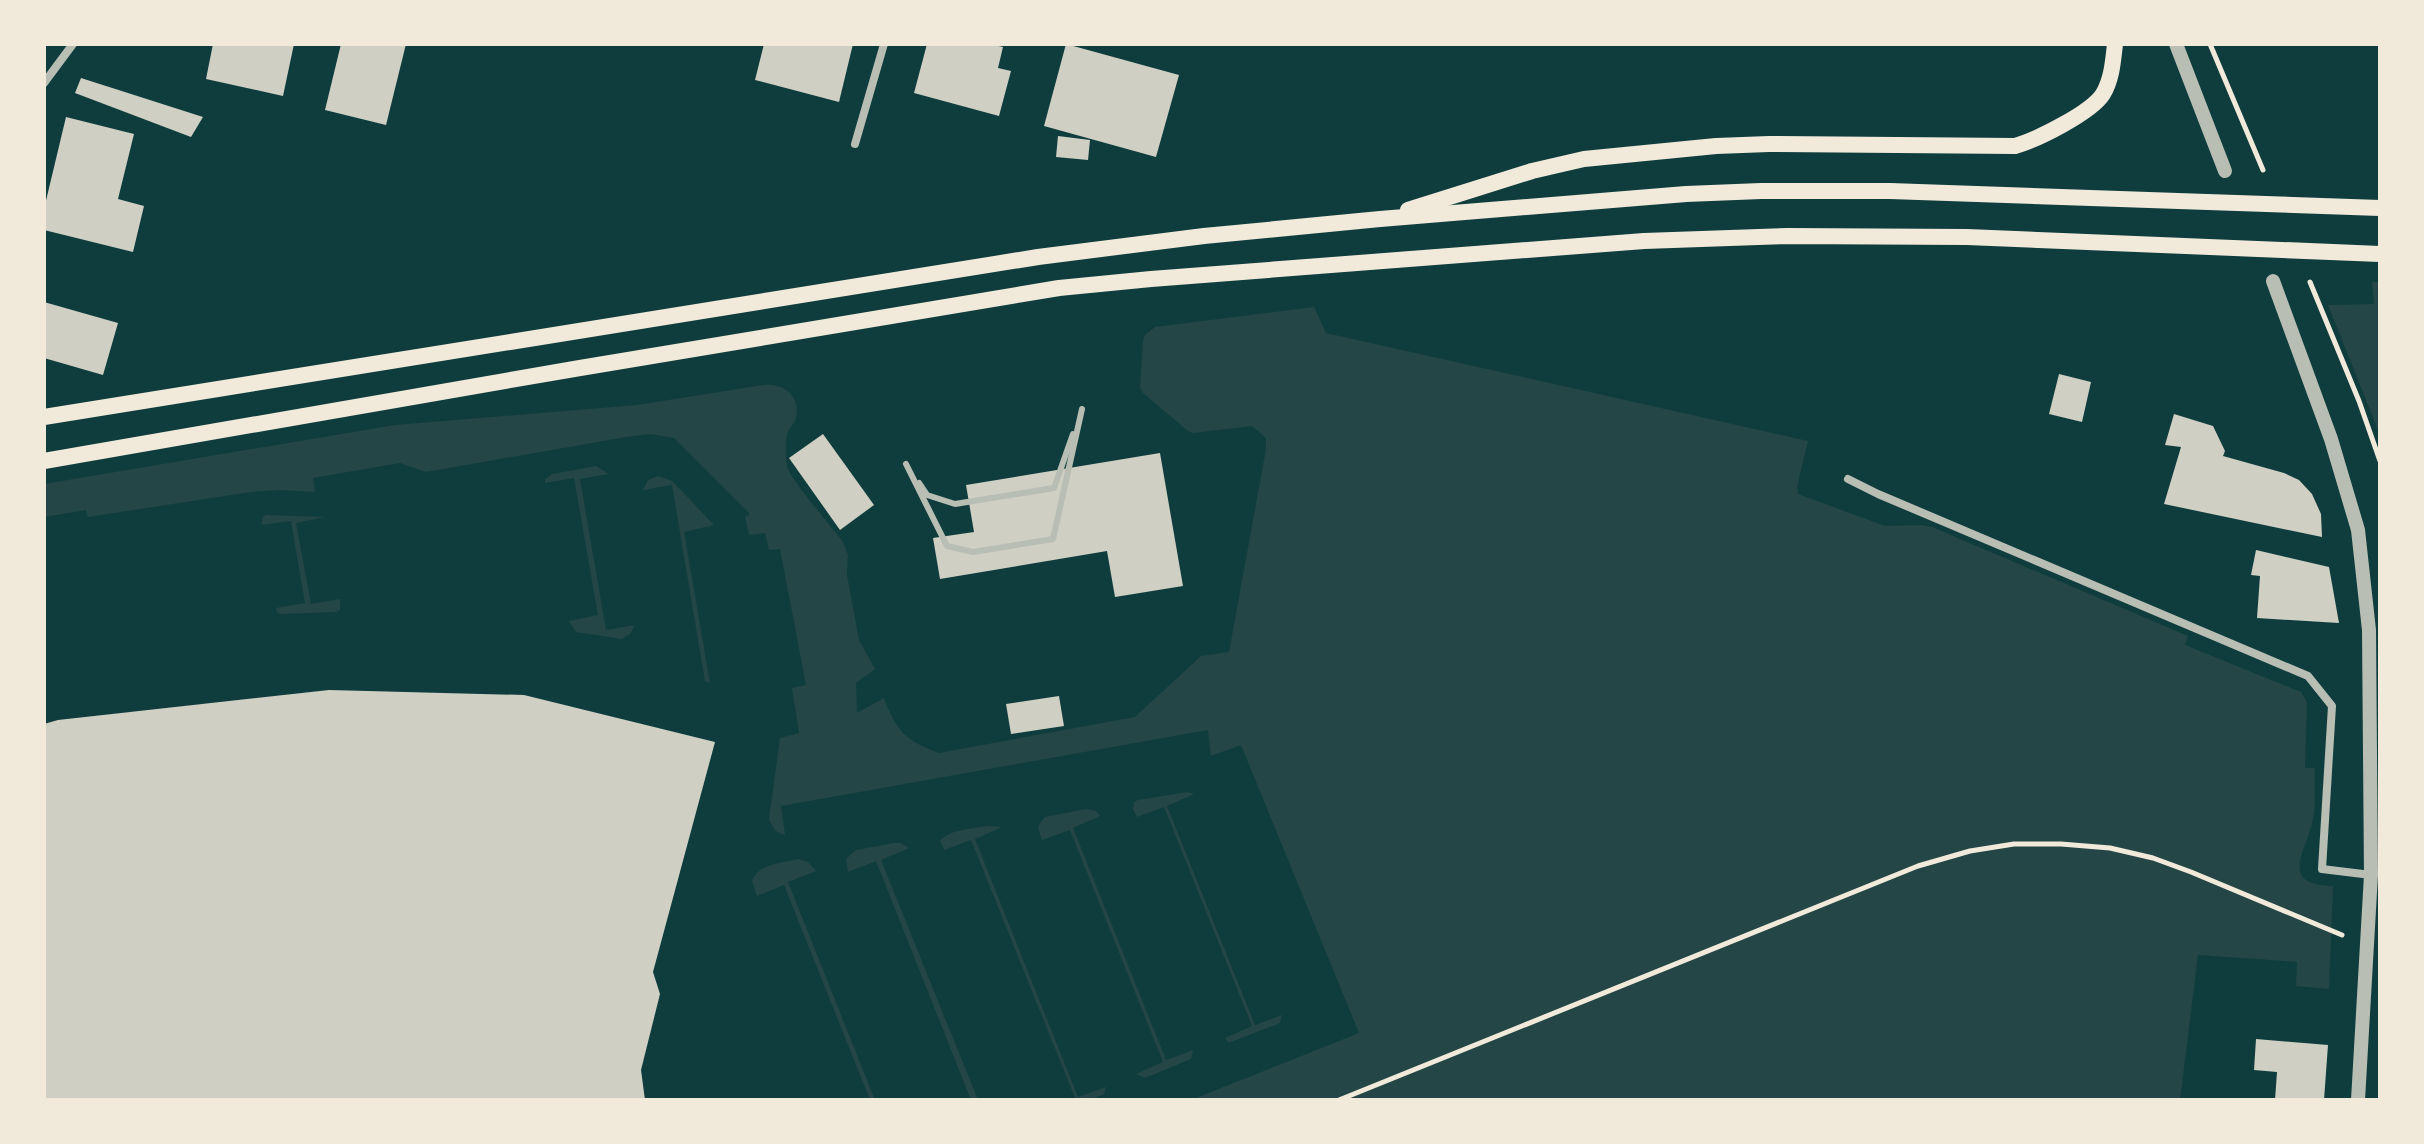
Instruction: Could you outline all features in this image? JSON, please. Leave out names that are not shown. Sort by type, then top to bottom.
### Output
[{"type":"main road","points":[[1380,219],[1532,171],[1584,159],[1769,144],[2015,146],[2036,139],[2095,103],[2108,83],[2115,44]]},
{"type":"main road","points":[[44,417],[1038,257],[1204,236],[1380,219],[1686,194],[1761,191],[1890,191],[2380,208]]},
{"type":"main road","points":[[44,461],[1044,290],[1151,279],[1644,241],[1787,236],[2072,240],[2380,254]]},
{"type":"street","points":[[44,83],[73,44]]},
{"type":"street","points":[[855,144],[884,44]]},
{"type":"street","points":[[2176,44],[2225,171]]},
{"type":"street","points":[[2273,281],[2331,439],[2358,530],[2369,630],[2371,875],[2358,1100]]},
{"type":"street","points":[[1848,479],[2308,676],[2332,706],[2322,869],[2371,875]]},
{"type":"lane","points":[[1082,409],[1053,539],[973,552],[947,546],[906,464],[927,495],[955,504],[1054,488],[1082,409]]},
{"type":"path","points":[[2210,44],[2263,170]]},
{"type":"path","points":[[2310,282],[2369,426],[2380,461]]},
{"type":"path","points":[[1339,1100],[1918,866],[1970,851],[2014,844],[2110,848],[2139,855],[2191,872],[2336,934],[2367,941]]},
{"type":"shaded area","points":[[2372,282],[2380,282],[2380,435],[2328,305],[2374,304]]},
{"type":"shaded area","points":[[1314,307],[1326,333],[1808,441],[1798,494],[1885,526],[1932,527],[2188,636],[2185,645],[2301,692],[2307,702],[2305,768],[2315,768],[2314,813],[2300,873],[2316,884],[2333,886],[2329,989],[2296,986],[2297,962],[2198,955],[2180,1100],[1191,1100],[1359,1033],[1241,745],[1211,756],[1208,730],[781,806],[785,835],[779,833],[769,819],[780,738],[799,733],[792,688],[806,685],[780,549],[769,550],[765,533],[749,535],[745,517],[750,514],[674,438],[651,434],[626,437],[426,472],[400,463],[313,478],[315,492],[251,492],[88,517],[86,510],[44,517],[44,484],[395,425],[637,405],[763,385],[777,386],[789,392],[797,410],[786,438],[787,466],[803,492],[843,542],[848,555],[847,575],[859,640],[875,669],[856,683],[857,713],[884,698],[898,727],[910,739],[939,753],[1135,717],[1201,656],[1229,652],[1266,438],[1252,426],[1188,431],[1142,392],[1143,341],[1155,327]]},
{"type":"shaded area","points":[[596,466],[609,474],[580,479],[606,630],[635,625],[630,634],[622,639],[576,632],[569,621],[598,615],[574,478],[545,483],[545,479],[552,474]]},
{"type":"shaded area","points":[[658,476],[672,481],[714,525],[684,532],[710,683],[705,681],[672,485],[643,490],[648,480]]},
{"type":"shaded area","points":[[266,515],[325,517],[296,523],[311,604],[340,599],[340,610],[277,612],[276,608],[305,603],[291,521],[261,525]]},
{"type":"shaded area","points":[[1187,792],[1194,794],[1167,806],[1255,1025],[1282,1015],[1280,1023],[1231,1042],[1225,1038],[1252,1026],[1164,807],[1137,817],[1133,809],[1134,802],[1138,800]]},
{"type":"shaded area","points":[[1086,809],[1096,811],[1100,816],[1073,828],[1166,1060],[1193,1050],[1191,1059],[1145,1078],[1136,1074],[1163,1062],[1070,830],[1042,840],[1038,827],[1045,817]]},
{"type":"shaded area","points":[[987,826],[1002,827],[975,839],[1078,1097],[1106,1087],[1104,1094],[1089,1100],[1072,1100],[1075,1098],[971,840],[944,850],[940,841],[955,832]]},
{"type":"shaded area","points":[[894,843],[909,848],[881,860],[978,1100],[971,1100],[876,861],[848,872],[846,859],[856,850]]},
{"type":"shaded area","points":[[799,859],[808,862],[816,871],[788,882],[875,1100],[870,1100],[784,885],[757,896],[752,881],[765,867]]},
{"type":"building","points":[[213,44],[294,44],[283,96],[206,79]]},
{"type":"building","points":[[341,44],[406,44],[386,125],[325,110]]},
{"type":"building","points":[[764,44],[853,44],[839,102],[755,80]]},
{"type":"building","points":[[927,44],[990,44],[1003,47],[998,68],[1011,71],[999,116],[914,93]]},
{"type":"building","points":[[1066,44],[1179,75],[1156,157],[1044,126]]},
{"type":"building","points":[[81,78],[203,117],[191,137],[75,93]]},
{"type":"building","points":[[66,117],[134,134],[118,199],[144,206],[133,252],[44,230],[44,209]]},
{"type":"building","points":[[1058,136],[1090,140],[1088,160],[1056,157]]},
{"type":"building","points":[[44,302],[118,323],[103,375],[44,358]]},
{"type":"building","points":[[2059,374],[2091,382],[2082,422],[2049,414]]},
{"type":"building","points":[[2174,414],[2213,426],[2225,451],[2223,456],[2299,480],[2312,494],[2321,514],[2322,537],[2164,504],[2181,447],[2165,445]]},
{"type":"building","points":[[823,434],[874,505],[840,530],[789,458]]},
{"type":"building","points":[[1160,453],[1183,586],[1115,597],[1107,551],[940,579],[933,538],[974,532],[966,485]]},
{"type":"building","points":[[2256,550],[2329,567],[2339,623],[2257,618],[2260,576],[2251,575]]},
{"type":"building","points":[[329,690],[524,695],[715,742],[653,972],[660,994],[641,1070],[645,1100],[44,1100],[44,724]]},
{"type":"building","points":[[1059,696],[1064,726],[1011,734],[1006,704]]},
{"type":"building","points":[[2256,1039],[2328,1045],[2324,1100],[2275,1100],[2277,1072],[2254,1070]]}]
